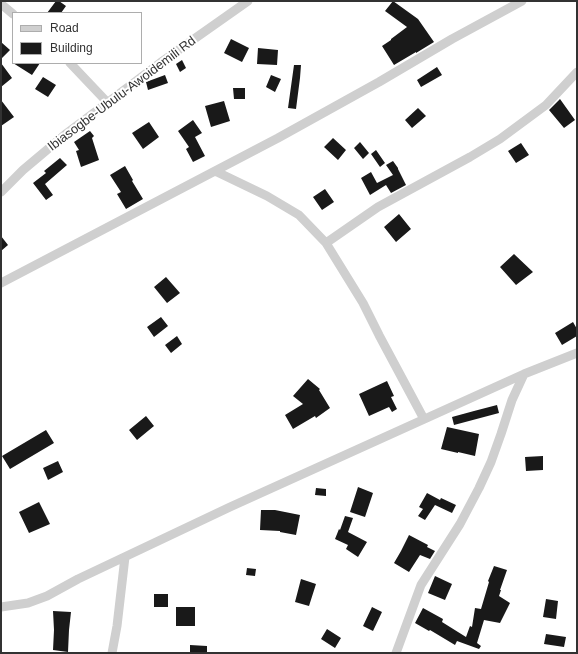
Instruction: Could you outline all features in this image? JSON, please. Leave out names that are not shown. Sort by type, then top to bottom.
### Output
[{"type":"street","name":"Ibiasogbe-Ubulu-Awoidemili Rd","points":[[1,192],[23,170],[67,133],[160,63],[248,1]]},
{"type":"street","points":[[1,283],[298,127],[522,1]]},
{"type":"street","points":[[1,4],[12,13]]},
{"type":"street","points":[[71,64],[108,102]]},
{"type":"street","points":[[326,243],[378,207],[470,157],[500,138],[546,105],[577,72]]},
{"type":"street","points":[[215,171],[267,196],[299,215],[326,243],[363,303],[382,342],[424,419]]},
{"type":"street","points":[[1,607],[28,603],[47,596],[78,579],[230,507],[524,374],[577,353]]},
{"type":"street","points":[[396,653],[421,585],[460,524],[491,462],[512,400],[524,374]]},
{"type":"street","points":[[502,384],[511,394],[512,400]]},
{"type":"street","points":[[112,653],[117,626],[125,557]]},
{"type":"building","points":[[56,1],[59,1],[66,6],[62,12],[48,12]]},
{"type":"building","points":[[393,1],[418,19],[434,42],[394,65],[382,46],[407,27],[385,11]]},
{"type":"building","points":[[231,39],[249,48],[242,62],[224,53]]},
{"type":"building","points":[[1,42],[10,50],[1,59]]},
{"type":"building","points":[[258,48],[278,50],[277,65],[257,64]]},
{"type":"building","points":[[182,60],[186,68],[180,72],[176,64]]},
{"type":"building","points":[[1,63],[12,78],[1,87]]},
{"type":"building","points":[[15,64],[39,64],[32,75]]},
{"type":"building","points":[[294,65],[301,65],[296,109],[288,108]]},
{"type":"building","points":[[437,67],[442,75],[421,87],[417,80]]},
{"type":"building","points":[[165,75],[168,83],[148,90],[146,82]]},
{"type":"building","points":[[271,75],[281,79],[275,92],[266,87]]},
{"type":"building","points":[[43,77],[56,85],[48,97],[35,89]]},
{"type":"building","points":[[233,88],[245,88],[245,99],[234,99]]},
{"type":"building","points":[[560,99],[575,120],[564,128],[549,110]]},
{"type":"building","points":[[1,100],[14,117],[1,126]]},
{"type":"building","points":[[224,101],[230,121],[211,127],[205,106]]},
{"type":"building","points":[[418,108],[426,116],[412,128],[405,120]]},
{"type":"building","points":[[193,120],[202,133],[195,137],[205,156],[193,162],[186,149],[189,147],[178,131]]},
{"type":"building","points":[[149,122],[159,137],[143,149],[132,133]]},
{"type":"building","points":[[90,131],[94,136],[92,138],[99,160],[81,167],[76,151],[79,150],[74,142]]},
{"type":"building","points":[[333,138],[346,150],[338,160],[324,147]]},
{"type":"building","points":[[360,142],[369,153],[363,159],[354,148]]},
{"type":"building","points":[[521,143],[529,155],[516,163],[508,151]]},
{"type":"building","points":[[376,150],[385,163],[380,167],[371,154]]},
{"type":"building","points":[[60,158],[67,165],[45,184],[53,195],[46,200],[33,183],[46,173],[44,171]]},
{"type":"building","points":[[393,161],[406,185],[391,193],[386,185],[370,195],[361,178],[371,172],[377,183],[393,175],[386,165]]},
{"type":"building","points":[[125,166],[143,199],[126,209],[117,194],[121,192],[110,175]]},
{"type":"building","points":[[325,189],[334,202],[322,210],[313,197]]},
{"type":"building","points":[[399,214],[411,229],[396,242],[384,227]]},
{"type":"building","points":[[1,236],[8,245],[1,251]]},
{"type":"building","points":[[514,254],[533,272],[516,285],[500,267]]},
{"type":"building","points":[[166,277],[180,293],[167,303],[154,287]]},
{"type":"building","points":[[161,317],[168,326],[154,337],[147,327]]},
{"type":"building","points":[[573,322],[577,329],[577,336],[562,345],[555,333]]},
{"type":"building","points":[[177,336],[182,344],[171,353],[165,345]]},
{"type":"building","points":[[308,379],[320,389],[319,390],[330,408],[316,418],[315,416],[293,429],[285,415],[303,404],[293,396]]},
{"type":"building","points":[[387,381],[394,396],[391,397],[397,409],[392,412],[389,407],[369,416],[359,394]]},
{"type":"building","points":[[497,405],[499,413],[454,425],[452,417]]},
{"type":"building","points":[[146,416],[154,426],[137,440],[129,430]]},
{"type":"building","points":[[447,427],[479,434],[475,456],[441,449]]},
{"type":"building","points":[[46,430],[54,443],[10,469],[2,456]]},
{"type":"building","points":[[543,456],[543,470],[526,471],[525,457]]},
{"type":"building","points":[[58,461],[63,472],[48,480],[43,468]]},
{"type":"building","points":[[358,487],[373,493],[365,517],[350,512]]},
{"type":"building","points":[[316,488],[326,489],[326,496],[315,495]]},
{"type":"building","points":[[427,493],[440,500],[441,498],[456,505],[452,513],[435,505],[425,520],[418,516],[423,509],[419,507]]},
{"type":"building","points":[[39,502],[50,524],[29,533],[19,512]]},
{"type":"building","points":[[261,510],[275,510],[300,515],[296,535],[280,531],[260,530]]},
{"type":"building","points":[[345,516],[353,518],[348,532],[367,542],[358,557],[346,549],[348,545],[335,539]]},
{"type":"building","points":[[409,535],[428,545],[427,547],[435,551],[430,559],[420,555],[409,572],[394,563]]},
{"type":"building","points":[[494,566],[507,570],[499,596],[510,603],[500,623],[484,620],[477,643],[481,646],[479,649],[457,641],[455,645],[415,623],[423,608],[443,619],[442,622],[466,637],[470,626],[472,627],[475,608],[481,609],[489,582],[488,581]]},
{"type":"building","points":[[247,568],[256,569],[255,576],[246,575]]},
{"type":"building","points":[[435,576],[452,584],[445,600],[428,593]]},
{"type":"building","points":[[301,579],[316,584],[309,606],[295,602]]},
{"type":"building","points":[[154,594],[168,594],[168,607],[154,607]]},
{"type":"building","points":[[546,599],[558,601],[556,619],[543,617]]},
{"type":"building","points":[[176,607],[195,607],[195,626],[176,626]]},
{"type":"building","points":[[372,607],[382,612],[373,631],[363,626]]},
{"type":"building","points":[[53,611],[71,612],[68,652],[53,650]]},
{"type":"building","points":[[327,629],[341,638],[335,648],[321,639]]},
{"type":"building","points":[[546,634],[566,637],[564,647],[544,644]]},
{"type":"building","points":[[190,645],[207,646],[207,653],[190,653]]}]
